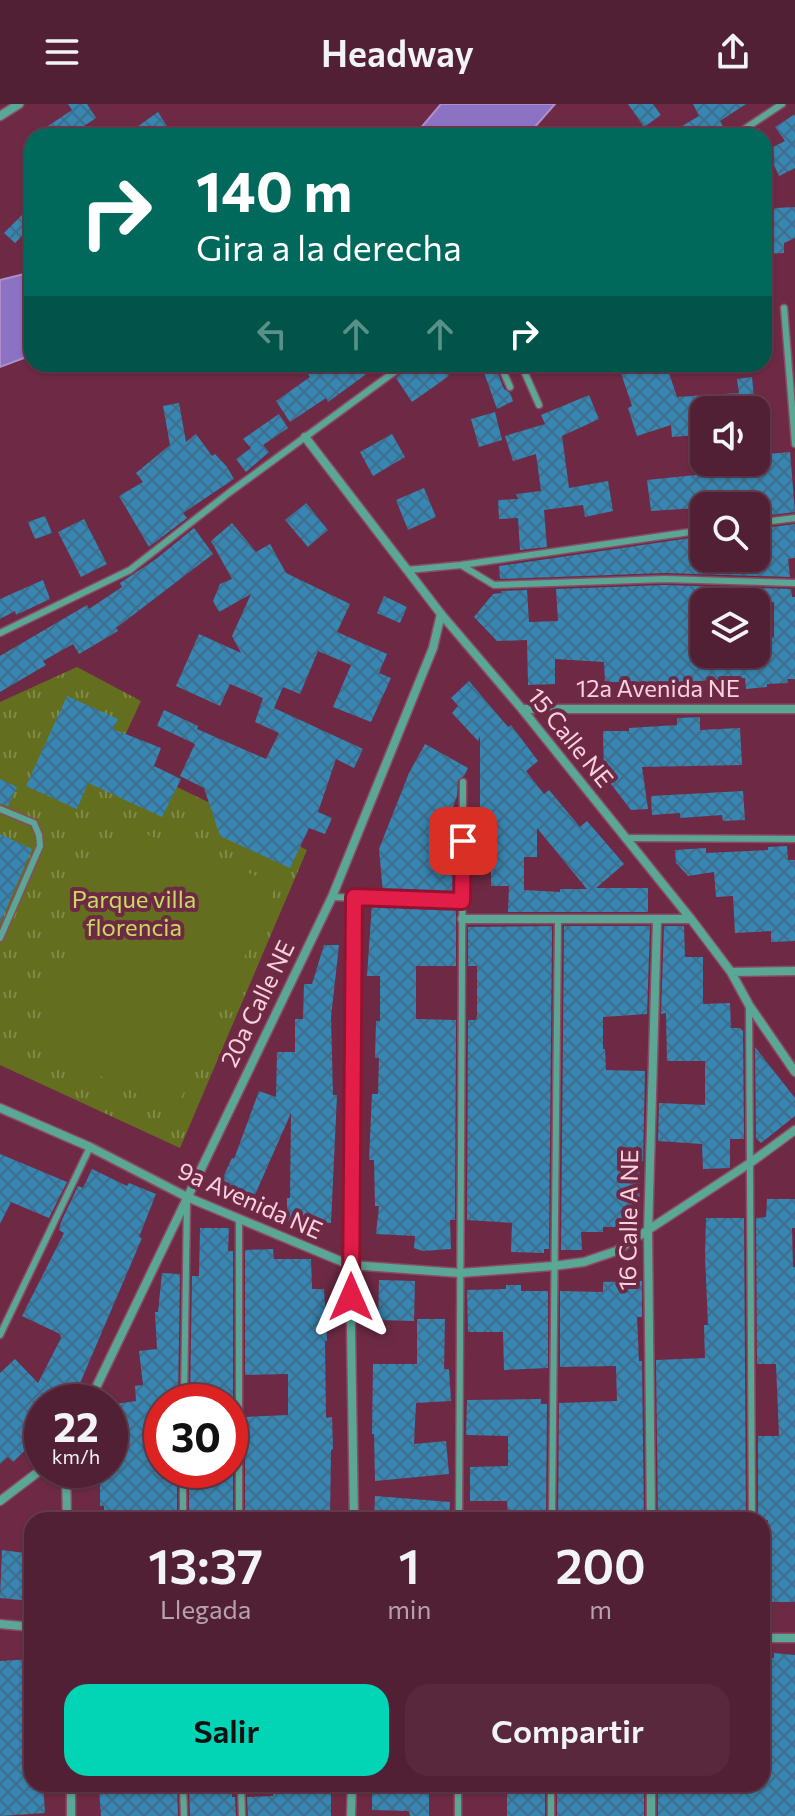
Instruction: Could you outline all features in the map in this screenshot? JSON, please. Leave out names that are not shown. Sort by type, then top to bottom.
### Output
[{"type":"street","points":[[0,116],[19,104]]},
{"type":"street","name":"15 Calle NE","points":[[305,437],[441,614],[522,709],[691,919],[731,972],[749,1005],[795,1072]]},
{"type":"street","name":"20a Calle NE","points":[[98,1384],[332,897],[433,648],[441,614]]},
{"type":"street","name":"12a Avenida NE","points":[[522,709],[795,709]]},
{"type":"street","points":[[354,897],[350,1265],[354,1512]]},
{"type":"street","points":[[462,919],[691,919]]},
{"type":"street","name":"16 Calle A NE","points":[[651,1512],[648,1232],[657,921]]},
{"type":"street","points":[[731,972],[795,971]]},
{"type":"street","name":"9a Avenida NE","points":[[1,1112],[90,1147],[187,1197],[350,1265],[460,1273],[584,1262],[616,1251],[795,1130]]},
{"type":"street","points":[[0,1501],[24,1483]]},
{"type":"street","points":[[66,1488],[67,1512]]},
{"type":"street","points":[[0,1624],[24,1626]]},
{"type":"street","points":[[770,1638],[795,1638]]},
{"type":"street","points":[[71,1792],[71,1816]]},
{"type":"street","points":[[351,1816],[352,1792]]},
{"type":"street","points":[[651,1792],[651,1816]]},
{"type":"lane","points":[[746,128],[782,104]]},
{"type":"lane","points":[[784,308],[795,444]]},
{"type":"lane","points":[[0,633],[130,570],[394,372]]},
{"type":"lane","points":[[503,372],[510,387]]},
{"type":"lane","points":[[525,372],[539,405]]},
{"type":"lane","points":[[770,521],[795,518]]},
{"type":"lane","points":[[407,570],[690,532]]},
{"type":"lane","points":[[461,565],[494,585],[665,579],[795,583]]},
{"type":"lane","points":[[459,1512],[463,782]]},
{"type":"lane","points":[[0,809],[34,823],[40,846],[0,938]]},
{"type":"lane","points":[[626,838],[795,839]]},
{"type":"lane","points":[[332,897],[462,901]]},
{"type":"lane","points":[[552,1512],[558,920]]},
{"type":"lane","points":[[749,1005],[752,1512]]},
{"type":"lane","points":[[0,1335],[90,1147]]},
{"type":"lane","points":[[184,1384],[187,1197]]},
{"type":"lane","points":[[239,1219],[239,1512]]},
{"type":"lane","points":[[183,1488],[183,1512]]},
{"type":"lane","points":[[183,1792],[184,1816]]},
{"type":"lane","points":[[241,1792],[242,1816]]},
{"type":"lane","points":[[458,1792],[458,1816]]},
{"type":"lane","points":[[551,1792],[551,1816]]},
{"type":"green space","name":"Parque villa florencia","points":[[77,667],[141,701],[115,757],[307,850],[180,1148],[0,1065],[0,702]]},
{"type":"green space","points":[[119,824],[277,884],[175,1112],[30,1042]]},
{"type":"shaded area","points":[[441,104],[555,104],[534,128],[421,128]]},
{"type":"shaded area","points":[[24,274],[24,358],[0,367],[0,280]]},
{"type":"building","points":[[68,104],[87,104],[96,118],[81,128],[45,128],[72,110]]},
{"type":"building","points":[[628,104],[653,104],[661,115],[644,127]]},
{"type":"building","points":[[693,104],[746,104],[720,121],[724,128],[683,128],[699,116]]},
{"type":"building","points":[[158,112],[168,128],[135,128]]},
{"type":"building","points":[[795,114],[795,168],[779,176],[772,161],[772,148],[785,141],[775,127]]},
{"type":"building","points":[[795,207],[795,238],[784,243],[784,253],[772,254],[772,210]]},
{"type":"building","points":[[23,214],[24,234],[15,243],[4,233]]},
{"type":"building","points":[[369,372],[328,402],[326,398],[290,422],[276,401],[310,377],[308,374]]},
{"type":"building","points":[[402,372],[446,372],[449,376],[412,402],[396,378]]},
{"type":"building","points":[[484,372],[497,372],[513,401],[497,409]]},
{"type":"building","points":[[621,372],[669,372],[677,397],[690,396],[690,436],[672,437],[671,425],[637,436],[628,408],[632,406]]},
{"type":"building","points":[[752,377],[754,396],[692,396],[739,393],[737,379]]},
{"type":"building","points":[[589,395],[599,419],[562,436],[569,488],[608,481],[613,511],[585,517],[583,505],[544,510],[547,547],[520,550],[518,518],[499,519],[498,500],[518,499],[516,494],[541,491],[536,454],[513,461],[505,436],[545,424],[541,415]]},
{"type":"building","points":[[179,403],[186,442],[196,434],[234,479],[183,513],[187,518],[149,547],[119,496],[143,482],[136,473],[170,445],[163,406]]},
{"type":"building","points":[[495,412],[502,440],[479,447],[471,419]]},
{"type":"building","points":[[279,414],[288,428],[263,445],[269,452],[246,472],[236,459],[251,448],[243,439]]},
{"type":"building","points":[[392,434],[405,457],[373,476],[360,452]]},
{"type":"building","points":[[790,452],[795,512],[770,515],[770,492],[690,492],[690,508],[651,511],[647,480],[690,476],[770,476],[770,454]]},
{"type":"building","points":[[424,488],[436,517],[408,530],[396,500]]},
{"type":"building","points":[[306,503],[328,530],[308,547],[285,520]]},
{"type":"building","points":[[45,516],[52,533],[35,539],[28,522]]},
{"type":"building","points":[[84,519],[107,564],[81,577],[58,532]]},
{"type":"building","points":[[232,523],[256,552],[270,544],[286,573],[350,604],[337,632],[387,654],[379,673],[391,678],[371,722],[333,707],[351,665],[318,651],[300,694],[283,687],[274,708],[363,749],[354,768],[336,759],[318,812],[332,818],[325,834],[309,828],[290,868],[220,836],[204,788],[180,776],[195,744],[157,726],[164,710],[198,726],[197,729],[266,759],[279,733],[255,722],[263,698],[230,684],[220,706],[176,686],[199,634],[241,653],[232,636],[251,594],[219,612],[213,601],[220,584],[232,579],[211,541]]},
{"type":"building","points":[[795,524],[795,558],[788,559],[790,577],[665,573],[500,579],[499,566],[690,538],[690,572],[770,572],[770,527]]},
{"type":"building","points":[[194,528],[213,554],[116,628],[118,631],[79,654],[73,644],[43,661],[46,665],[0,692],[0,656],[87,605],[89,609],[122,587],[120,583]]},
{"type":"building","points":[[43,580],[50,599],[0,619],[0,599]]},
{"type":"building","points":[[665,585],[760,588],[690,588],[690,668],[770,668],[774,602],[770,602],[770,588],[791,589],[792,597],[795,597],[795,679],[787,679],[788,683],[746,689],[745,678],[656,684],[605,682],[604,662],[555,659],[555,684],[528,685],[527,640],[497,641],[474,617],[493,594],[527,590],[529,622],[558,621],[556,589]]},
{"type":"building","points":[[384,596],[407,607],[400,623],[377,613]]},
{"type":"building","points":[[469,681],[508,727],[511,725],[538,761],[526,771],[544,794],[549,790],[580,827],[587,821],[624,864],[596,888],[648,888],[648,912],[508,912],[509,886],[491,886],[491,857],[483,857],[480,736],[478,741],[452,713],[458,706],[451,698]],"holes":[[[537,828],[587,889],[560,889],[560,892],[524,890],[524,857],[537,857]]]},
{"type":"building","points":[[67,696],[118,719],[113,729],[161,748],[154,766],[181,779],[162,817],[88,783],[77,809],[26,786]]},
{"type":"building","points":[[700,717],[700,730],[740,728],[742,765],[642,767],[648,809],[631,810],[604,775],[603,731],[677,725],[677,718]]},
{"type":"building","points":[[425,744],[468,768],[458,780],[457,796],[445,827],[453,828],[451,856],[457,856],[456,895],[383,893],[379,849],[409,773]]},
{"type":"building","points":[[0,779],[17,787],[8,806],[0,803]]},
{"type":"building","points":[[743,791],[745,820],[723,821],[722,815],[680,818],[680,813],[652,815],[651,796]]},
{"type":"building","points":[[0,834],[32,849],[0,923]]},
{"type":"building","points":[[787,846],[788,860],[795,860],[795,941],[771,942],[771,931],[735,933],[733,896],[716,897],[714,872],[688,876],[676,863],[675,850],[706,848],[706,853]]},
{"type":"building","points":[[372,904],[456,907],[456,966],[416,966],[416,1019],[456,1020],[455,1220],[450,1220],[451,1249],[422,1251],[414,1248],[415,1236],[376,1234],[379,1206],[375,1206],[374,1160],[369,1160],[372,1094],[378,1094],[379,1058],[375,1058],[376,1021],[380,1021],[380,976],[367,976]]},
{"type":"building","points":[[552,926],[549,1249],[544,1249],[544,1253],[511,1252],[512,1223],[467,1220],[468,1020],[476,1020],[477,1016],[477,966],[468,966],[468,927]]},
{"type":"building","points":[[564,926],[650,926],[647,1014],[603,1017],[606,1070],[645,1071],[643,1161],[639,1161],[640,1219],[623,1219],[623,1227],[603,1227],[603,1232],[581,1232],[582,1250],[561,1250]]},
{"type":"building","points":[[664,926],[684,926],[685,957],[703,957],[703,1004],[730,1003],[731,1028],[743,1031],[744,1139],[730,1139],[730,1168],[703,1169],[702,1144],[658,1141],[659,1103],[705,1105],[705,1061],[667,1061],[666,1013],[661,1014]]},
{"type":"building","points":[[324,945],[339,945],[331,1017],[333,1095],[337,1095],[331,1223],[287,1221],[291,1113],[254,1197],[221,1182],[234,1159],[259,1091],[276,1097],[277,1052],[295,1052],[295,1019],[303,1019],[304,984],[312,984]]},
{"type":"building","points":[[755,1047],[795,1098],[795,1116],[761,1143],[756,1138]]},
{"type":"building","points":[[0,1154],[67,1182],[49,1218],[11,1202],[0,1224]]},
{"type":"building","points":[[92,1169],[127,1186],[129,1183],[156,1194],[139,1237],[142,1238],[80,1384],[24,1384],[24,1451],[13,1462],[8,1457],[0,1464],[0,1373],[15,1359],[38,1383],[61,1338],[60,1334],[22,1316],[64,1233],[59,1230],[61,1222],[78,1186],[83,1188]]},
{"type":"building","points":[[767,1199],[795,1199],[795,1228],[792,1228],[795,1267],[795,1602],[770,1602],[770,1512],[758,1512],[758,1436],[779,1436],[776,1364],[757,1364],[756,1218],[766,1217]]},
{"type":"building","points":[[706,1218],[744,1218],[746,1512],[658,1512],[656,1360],[705,1358],[704,1325],[708,1325]]},
{"type":"building","points":[[200,1228],[229,1228],[228,1251],[233,1251],[233,1384],[190,1384],[192,1276],[199,1276]]},
{"type":"building","points":[[273,1249],[274,1259],[311,1259],[312,1289],[324,1289],[326,1418],[332,1417],[333,1449],[330,1512],[245,1512],[248,1417],[288,1415],[288,1374],[245,1375],[245,1250]]},
{"type":"building","points":[[162,1273],[180,1274],[178,1384],[144,1384],[144,1488],[177,1488],[177,1512],[104,1512],[104,1506],[100,1506],[100,1488],[128,1488],[128,1402],[136,1401],[135,1386],[143,1385],[139,1351],[157,1349],[155,1312],[158,1312]]},
{"type":"building","points":[[379,1280],[415,1281],[414,1321],[378,1320]]},
{"type":"building","points":[[642,1281],[642,1317],[637,1317],[639,1361],[642,1361],[644,1512],[558,1512],[559,1403],[617,1401],[616,1366],[560,1367],[560,1291],[603,1292],[603,1282]]},
{"type":"building","points":[[506,1285],[521,1285],[521,1291],[548,1291],[548,1368],[504,1370],[503,1332],[468,1332],[467,1290],[506,1289]]},
{"type":"building","points":[[417,1319],[445,1319],[444,1369],[449,1369],[451,1401],[416,1403],[414,1444],[446,1441],[449,1474],[375,1481],[373,1364],[417,1364]]},
{"type":"building","points":[[541,1399],[541,1404],[547,1404],[546,1512],[508,1512],[507,1501],[470,1501],[470,1467],[508,1466],[508,1436],[466,1435],[467,1400]]},
{"type":"building","points":[[189,1488],[233,1488],[233,1512],[189,1512]]},
{"type":"building","points":[[375,1496],[450,1502],[449,1512],[374,1512]]},
{"type":"building","points":[[2,1550],[24,1553],[24,1600],[0,1598]]},
{"type":"building","points":[[774,1653],[795,1655],[795,1816],[658,1816],[658,1792],[770,1792],[770,1658],[774,1658]]},
{"type":"building","points":[[24,1660],[24,1792],[44,1792],[45,1813],[0,1816],[0,1661]]},
{"type":"building","points":[[99,1792],[177,1792],[178,1816],[101,1816]]},
{"type":"building","points":[[189,1792],[232,1792],[232,1797],[235,1797],[236,1816],[190,1816]]},
{"type":"building","points":[[273,1792],[331,1792],[331,1816],[248,1816],[247,1797],[273,1796]]},
{"type":"building","points":[[372,1792],[429,1792],[429,1816],[410,1816],[409,1811],[372,1810]]},
{"type":"building","points":[[507,1792],[545,1792],[545,1816],[507,1816]]},
{"type":"building","points":[[557,1792],[644,1792],[644,1816],[557,1816]]},
{"type":"route","points":[[351,1297],[354,897],[462,901],[463,841]]}]
